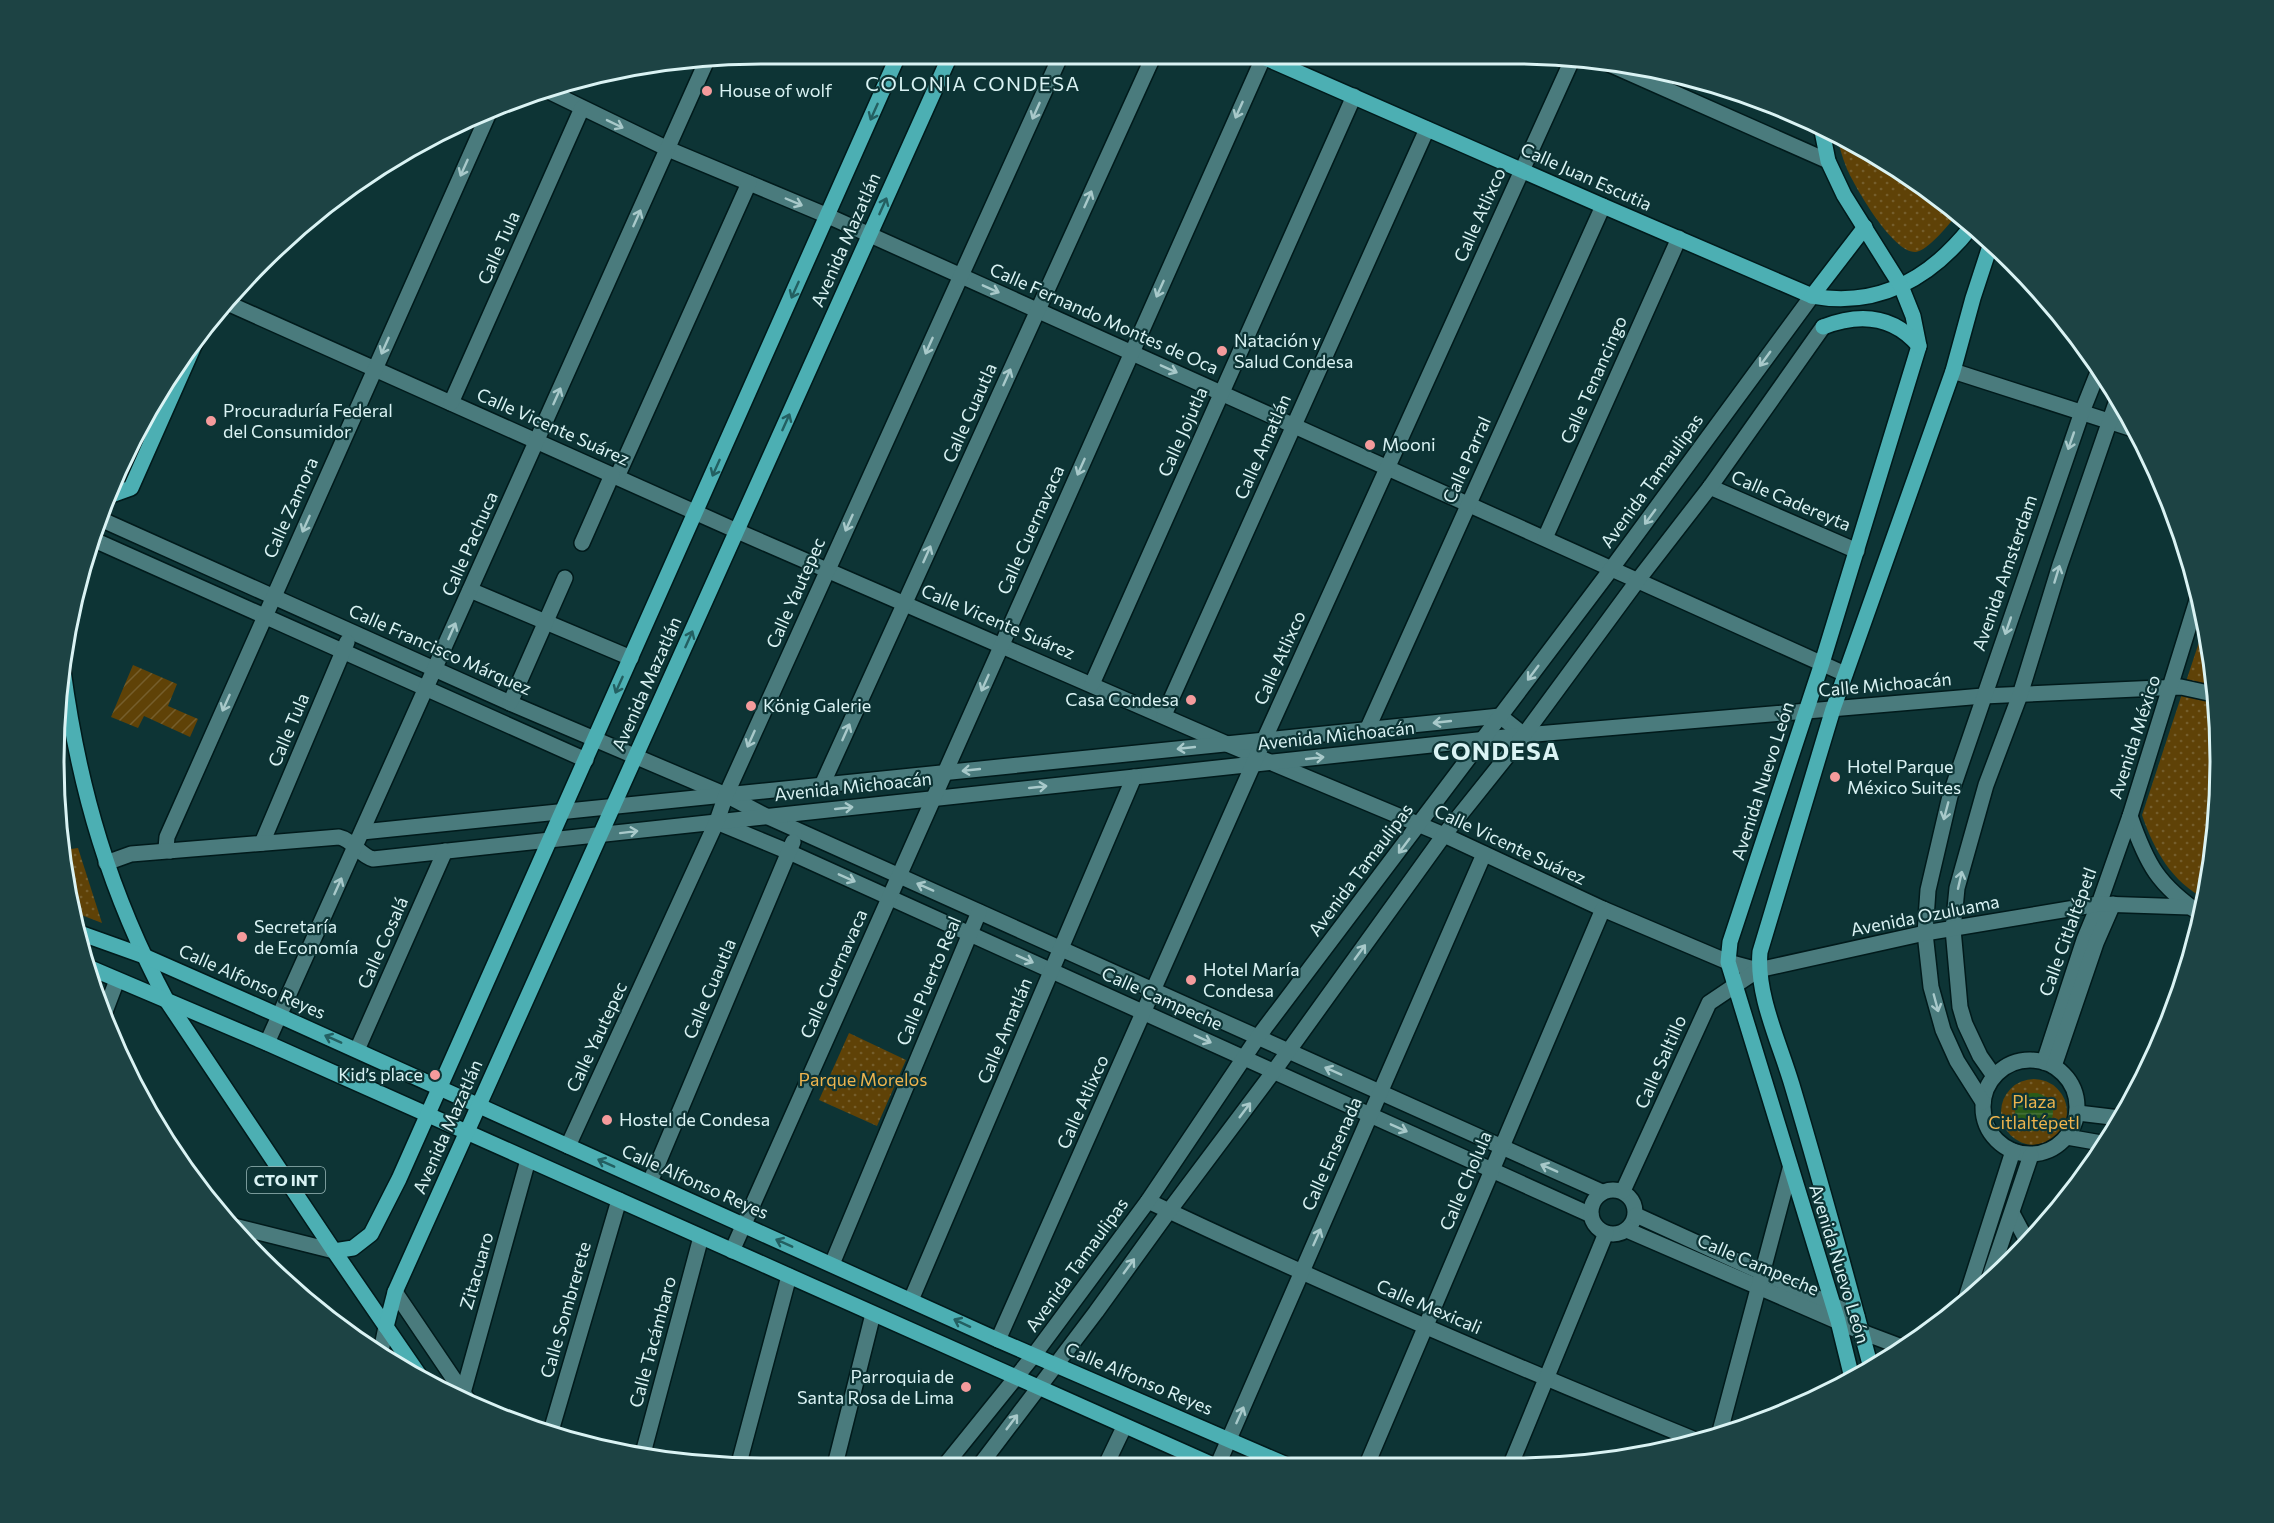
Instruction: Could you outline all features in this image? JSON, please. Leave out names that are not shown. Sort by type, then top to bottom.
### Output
[{"type":"main road","name":"Avenida Mazatlán","points":[[334,1251],[353,1248],[371,1234],[428,1115],[894,64]]},
{"type":"main road","name":"Avenida Mazatlán","points":[[386,1328],[395,1292],[946,64]]},
{"type":"main road","name":"Calle Juan Escutia","points":[[1281,64],[1812,296],[1830,299],[1866,297],[1901,286]]},
{"type":"main road","name":"Avenida Nuevo León","points":[[1823,137],[1828,161],[1844,195],[1901,286],[1913,316],[1919,346],[1822,663],[1730,942],[1728,962],[1838,1321],[1850,1371]]},
{"type":"main road","points":[[1812,296],[1864,227]]},
{"type":"main road","points":[[1901,286],[1933,266],[1966,232]]},
{"type":"main road","name":"Avenida Nuevo León","points":[[1870,1360],[1758,970],[1760,952],[1833,709],[1953,371],[1988,252]]},
{"type":"main road","points":[[1858,317],[1866,297]]},
{"type":"main road","points":[[1823,327],[1858,317],[1878,319],[1898,327],[1919,346]]},
{"type":"main road","points":[[119,492],[131,488],[180,377]]},
{"type":"main road","name":"CTO INT","points":[[68,698],[77,755],[106,863],[144,956],[167,1001],[411,1364]]},
{"type":"main road","name":"Calle Alfonso Reyes","points":[[87,935],[144,956],[998,1340],[1271,1458]]},
{"type":"main road","points":[[97,971],[267,1043],[1196,1458]]},
{"type":"street","name":"Calle Yautepec","points":[[568,1146],[717,821],[726,795],[1057,64]]},
{"type":"street","name":"Calle Cuautla","points":[[822,785],[1150,64]]},
{"type":"street","name":"Calle Cuernavaca","points":[[732,1251],[1259,64]]},
{"type":"street","name":"Calle Pachuca","points":[[267,1043],[705,67]]},
{"type":"street","name":"Calle Atlixco","points":[[998,1340],[1144,1012],[1262,761],[1264,740],[1569,67]]},
{"type":"street","points":[[1639,76],[1828,161]]},
{"type":"street","name":"Calle Fernando Montes de Oca","points":[[556,95],[668,149],[828,216],[1845,675]]},
{"type":"street","name":"Calle Jojutla","points":[[1092,684],[1354,96]]},
{"type":"street","name":"Calle Tula","points":[[451,403],[582,108]]},
{"type":"street","name":"Calle Zamora","points":[[170,851],[166,848],[167,837],[485,122]]},
{"type":"street","name":"Calle Amatlán","points":[[1164,715],[1427,129]]},
{"type":"street","points":[[582,543],[749,183]]},
{"type":"street","name":"Calle Parral","points":[[1367,730],[1603,206]]},
{"type":"street","name":"Calle Tenancingo","points":[[1545,538],[1679,238]]},
{"type":"street","name":"Avenida Tamaulipas","points":[[951,1458],[1034,1355],[1148,1201],[1258,1038],[1612,568],[1812,296]]},
{"type":"street","name":"Calle Vicente Suárez","points":[[234,306],[696,513],[1164,715],[1262,761],[1444,835],[1603,909],[1728,962],[1758,970]]},
{"type":"street","points":[[985,1458],[1057,1365],[1289,1051],[1444,835],[1524,735],[1638,580],[1710,487],[1823,327]]},
{"type":"street","points":[[1786,331],[1798,336],[1808,346]]},
{"type":"street","points":[[1953,371],[2123,426]]},
{"type":"street","name":"Avenida Amsterdam","points":[[1983,1102],[1957,1061],[1943,1030],[1932,987],[1925,933],[1928,890],[1950,796],[2095,379]]},
{"type":"street","points":[[1994,1076],[1980,1056],[1960,1007],[1953,929],[1958,888],[1986,785],[2020,695],[2060,565],[2114,409]]},
{"type":"street","name":"Calle Cadereyta","points":[[1710,487],[1857,551]]},
{"type":"street","name":"Calle Francisco Márquez","points":[[107,522],[510,703],[726,795],[766,816]]},
{"type":"street","points":[[100,542],[586,760]]},
{"type":"street","points":[[510,703],[565,578]]},
{"type":"street","points":[[470,590],[632,658]]},
{"type":"street","name":"Avenida México","points":[[2193,613],[2130,816],[2140,845],[2153,871],[2193,909]]},
{"type":"street","name":"Calle Tula","points":[[262,843],[351,631]]},
{"type":"street","name":"Calle Michoacán","points":[[1524,735],[1983,696],[2181,687],[2206,692]]},
{"type":"street","points":[[1500,716],[1524,735]]},
{"type":"street","name":"Avenida Michoacán","points":[[362,832],[1500,716]]},
{"type":"street","name":"Avenida Michoacán","points":[[106,863],[131,854],[339,837],[345,838],[365,856],[373,859],[1134,777],[1262,761],[1524,735]]},
{"type":"street","name":"Calle Amatlán","points":[[911,1300],[1134,777]]},
{"type":"street","name":"Calle Cuautla","points":[[650,1182],[806,812]]},
{"type":"street","name":"Calle Campeche","points":[[766,816],[1602,1192]]},
{"type":"street","name":"Calle Citlaltépetl","points":[[2049,1064],[2090,941],[2106,904],[2130,816]]},
{"type":"street","name":"Calle Campeche","points":[[717,821],[890,897],[1591,1215]]},
{"type":"street","name":"Calle Cosalá","points":[[357,1050],[445,851]]},
{"type":"street","name":"Calle Ensenada","points":[[1222,1458],[1484,854]]},
{"type":"street","name":"Avenida México","points":[[2106,904],[2193,911]]},
{"type":"street","name":"Avenida Ozuluama","points":[[1758,970],[1925,933],[2106,904]]},
{"type":"street","name":"Calle Cholula","points":[[1370,1458],[1603,909]]},
{"type":"street","name":"Calle Puerto Real","points":[[832,1264],[979,912]]},
{"type":"street","name":"Calle Saltillo","points":[[1623,1191],[1709,1003],[1758,970]]},
{"type":"street","points":[[108,1004],[117,980]]},
{"type":"street","points":[[2031,1060],[2049,1064],[2066,1074],[2073,1086],[2078,1100],[2075,1124],[2067,1137],[2051,1150],[2031,1155],[2013,1151],[1999,1143],[1989,1132],[1984,1118],[1983,1102],[1987,1087],[1994,1076],[2017,1061],[2031,1060]]},
{"type":"street","points":[[2078,1113],[2112,1117]]},
{"type":"street","points":[[2067,1137],[2096,1142]]},
{"type":"street","points":[[1969,1288],[2013,1151]]},
{"type":"street","points":[[1994,1264],[2031,1155]]},
{"type":"street","name":"Zitacuaro","points":[[467,1393],[528,1160]]},
{"type":"street","points":[[1721,1427],[1790,1169]]},
{"type":"street","points":[[1623,1191],[1633,1201],[1636,1215],[1627,1230],[1621,1233],[1606,1233],[1596,1227],[1591,1215],[1593,1202],[1602,1192],[1623,1191]]},
{"type":"street","name":"Calle Sombrerete","points":[[552,1427],[619,1200]]},
{"type":"street","name":"Calle Mexicali","points":[[1148,1201],[1425,1327],[1687,1436]]},
{"type":"street","points":[[2013,1213],[2024,1235]]},
{"type":"street","name":"Calle Campeche","points":[[1636,1215],[1838,1321],[1895,1344]]},
{"type":"street","points":[[244,1229],[334,1251]]},
{"type":"street","name":"Calle Campeche","points":[[1627,1230],[1832,1304],[1857,1316]]},
{"type":"street","points":[[1514,1458],[1606,1233]]},
{"type":"street","name":"Calle Tacámbaro","points":[[644,1448],[701,1237]]},
{"type":"street","points":[[741,1458],[789,1276]]},
{"type":"street","points":[[395,1292],[461,1390]]},
{"type":"street","points":[[837,1458],[873,1314]]},
{"type":"street","points":[[382,1346],[386,1328]]},
{"type":"street","points":[[1109,1458],[1124,1427]]},
{"type":"green space","points":[[1840,146],[1900,182],[1951,221],[1932,242],[1921,250],[1916,252],[1907,250],[1886,231],[1866,204],[1844,160]]},
{"type":"green space","points":[[2199,642],[2204,671],[2210,762],[2204,852],[2197,894],[2183,884],[2166,864],[2152,841],[2142,815]]},
{"type":"green space","points":[[133,665],[177,684],[168,706],[198,719],[190,737],[144,716],[138,728],[111,717]]},
{"type":"green space","points":[[78,848],[102,923],[82,915],[70,849]]},
{"type":"green space","name":"Parque Morelos","points":[[849,1033],[906,1060],[877,1126],[819,1100]]},
{"type":"green space","name":"Plaza Citlaltépetl","points":[[2034,1079],[2047,1082],[2057,1089],[2064,1099],[2067,1112],[2064,1125],[2057,1135],[2047,1142],[2034,1145],[2021,1142],[2011,1135],[2004,1125],[2001,1112],[2004,1099],[2011,1089],[2021,1082]]},
{"type":"shaded area","points":[[2034,1093],[2048,1098],[2053,1112],[2048,1126],[2034,1131],[2020,1126],[2015,1112],[2020,1098]]},
{"type":"place","name":"House of wolf","points":[[707,91]]},
{"type":"place","name":"Natación y Salud Condesa","points":[[1222,351]]},
{"type":"place","name":"Procuraduría Federal del Consumidor","points":[[211,421]]},
{"type":"place","name":"Mooni","points":[[1370,445]]},
{"type":"place","name":"Casa Condesa","points":[[1191,700]]},
{"type":"place","name":"König Galerie","points":[[751,706]]},
{"type":"place","name":"Hotel Parque México Suites","points":[[1835,777]]},
{"type":"place","name":"Secretaría de Economía","points":[[242,937]]},
{"type":"place","name":"Hotel María Condesa","points":[[1191,980]]},
{"type":"place","name":"Kid’s place","points":[[435,1075]]},
{"type":"place","name":"Hostel de Condesa","points":[[607,1120]]},
{"type":"place","name":"Parroquia de Santa Rosa de Lima","points":[[966,1387]]},
{"type":"district","name":"COLONIA CONDESA","points":[[973,84]]},
{"type":"district","name":"CONDESA","points":[[1497,752]]}]
